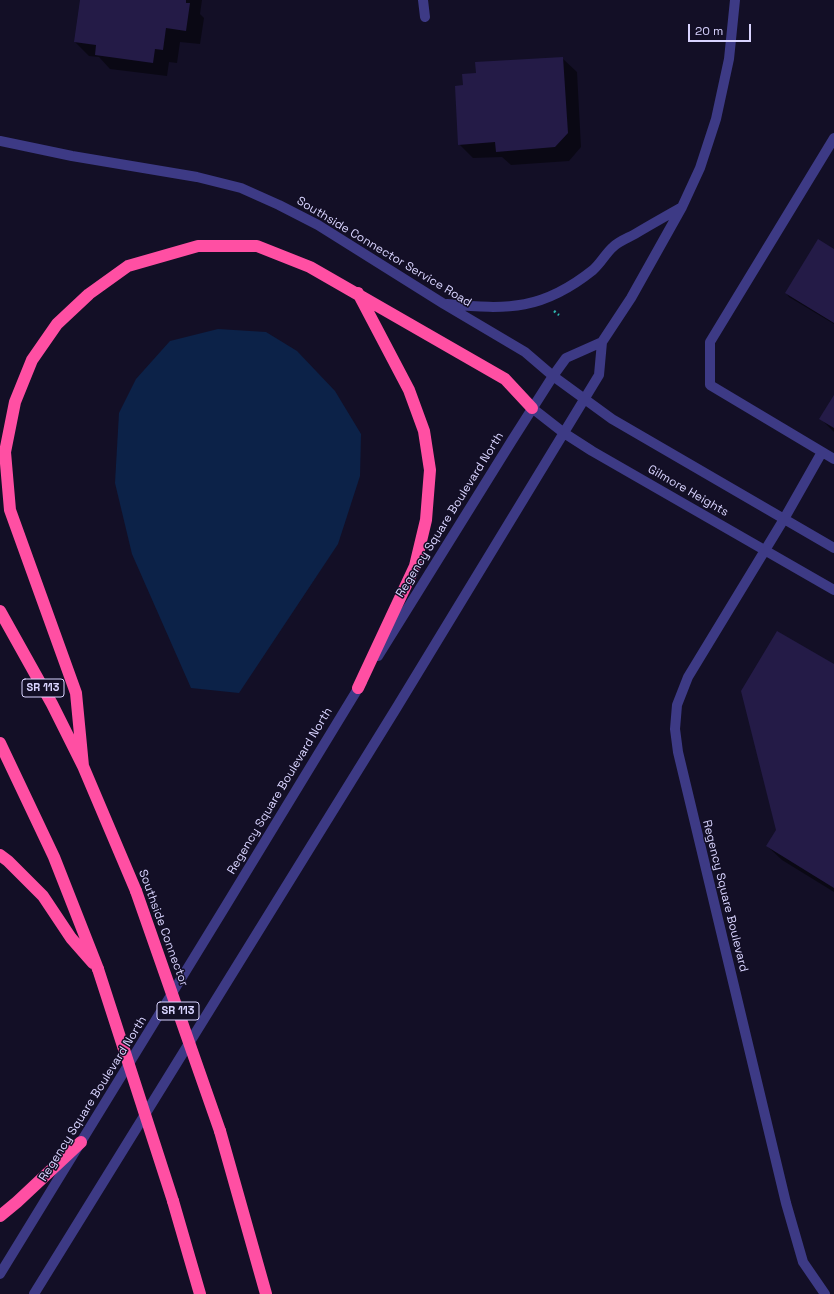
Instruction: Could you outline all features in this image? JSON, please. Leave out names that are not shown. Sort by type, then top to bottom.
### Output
[{"type":"highway","points":[[83,766],[76,693],[10,510],[5,452],[16,402],[32,360],[57,324],[89,294],[128,266],[198,246],[257,246],[310,267],[358,293],[505,379],[532,408]]},
{"type":"highway","points":[[358,293],[409,390],[424,431],[430,470],[426,520],[415,566],[358,688]]},
{"type":"highway","name":"Southside Connector","points":[[0,611],[52,704],[83,766],[136,891],[220,1131],[266,1294]]},
{"type":"highway","points":[[0,743],[54,857],[95,963],[173,1201],[200,1294]]},
{"type":"highway","points":[[0,856],[8,861],[44,896],[71,938],[95,963]]},
{"type":"highway","points":[[0,1216],[81,1142]]},
{"type":"street","points":[[423,0],[425,17]]},
{"type":"street","points":[[34,1294],[401,700],[599,375],[602,342],[630,298],[682,207],[700,168],[716,119],[729,59],[735,0]]},
{"type":"street","points":[[834,138],[710,342],[710,385],[834,459]]},
{"type":"street","name":"Southside Connector Service Road","points":[[0,141],[72,156],[197,177],[241,188],[318,225],[444,304],[525,352],[553,376]]},
{"type":"street","points":[[444,304],[492,308],[512,307],[534,303],[556,295],[595,268],[614,246],[682,207]]},
{"type":"street","name":"Regency Square Boulevard North","points":[[0,1274],[358,688],[532,408],[566,358],[602,342]]},
{"type":"street","name":"Gilmore Heights","points":[[553,376],[612,418],[834,548]]},
{"type":"street","name":"Gilmore Heights","points":[[532,408],[592,451],[834,590]]},
{"type":"street","name":"Regency Square Boulevard","points":[[822,452],[765,551],[688,677],[677,705],[675,728],[680,760],[786,1203],[803,1262],[825,1294]]},
{"type":"water","points":[[218,329],[266,332],[297,351],[335,391],[361,434],[360,476],[338,544],[239,693],[191,688],[132,554],[115,483],[119,413],[136,379],[170,341]]},
{"type":"building","points":[[80,0],[186,0],[186,3],[190,3],[186,31],[166,28],[163,50],[155,49],[153,63],[95,55],[96,45],[74,42]]},
{"type":"building","points":[[563,57],[568,133],[555,147],[496,152],[495,142],[458,145],[455,86],[463,85],[462,74],[476,73],[475,62]]},
{"type":"building","points":[[818,239],[834,249],[834,323],[785,293]]},
{"type":"building","points":[[834,395],[834,428],[819,419]]},
{"type":"building","points":[[777,631],[834,664],[834,888],[766,846],[776,830],[741,691]]}]
